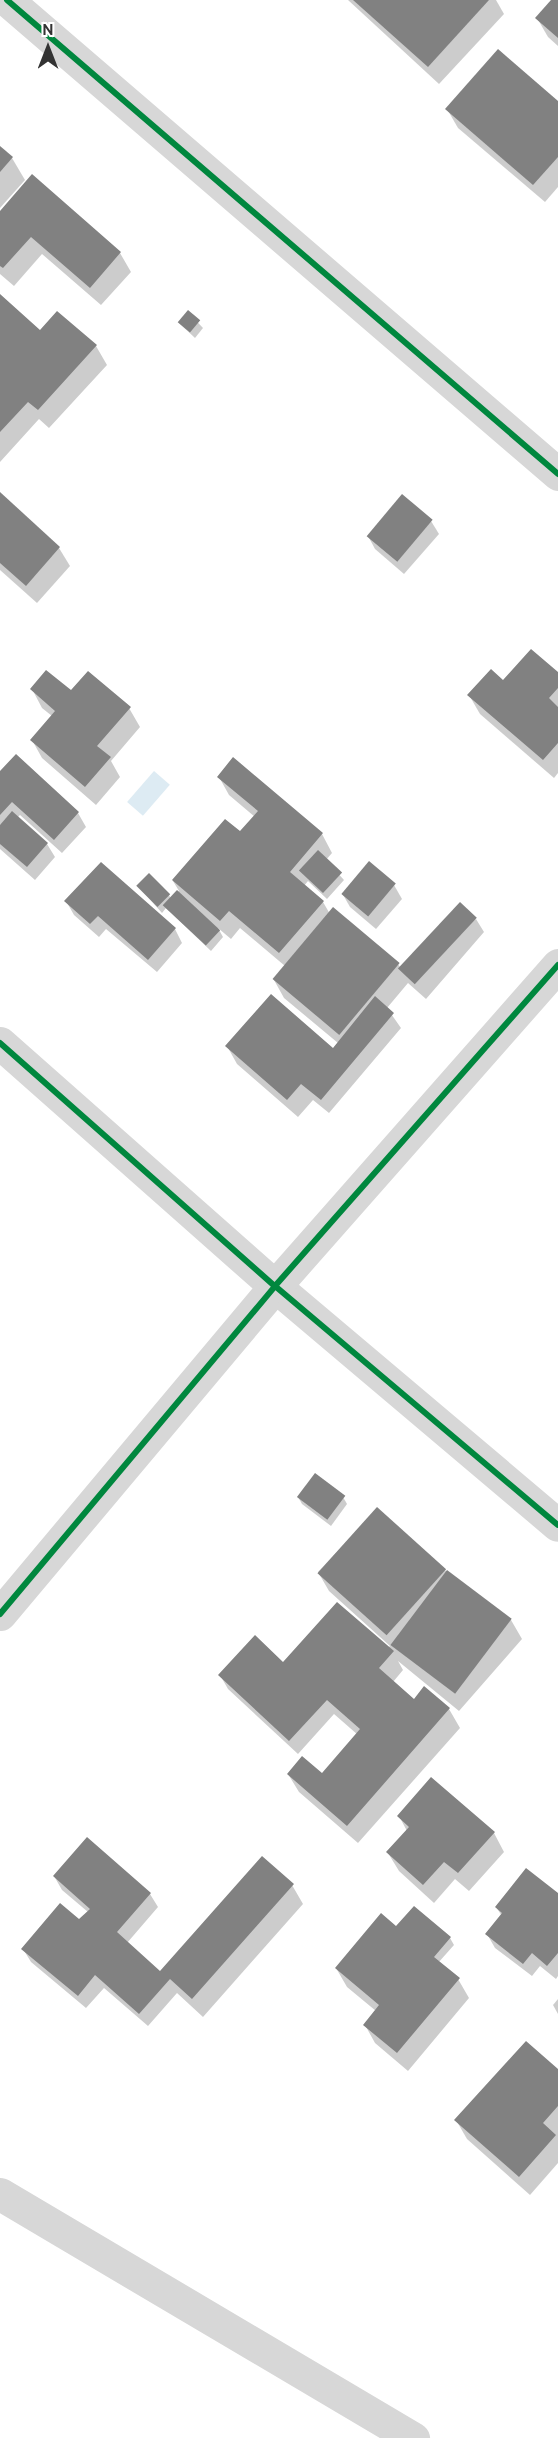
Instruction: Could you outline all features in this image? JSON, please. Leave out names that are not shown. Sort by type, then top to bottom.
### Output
[{"type":"street","points":[[7,0],[558,474]]},
{"type":"street","points":[[0,1614],[275,1286],[558,965]]},
{"type":"street","points":[[0,1043],[275,1286],[558,1525]]},
{"type":"street","points":[[0,2194],[413,2438]]},
{"type":"shaded area","points":[[154,771],[170,785],[143,816],[127,802]]},
{"type":"building","points":[[353,0],[489,0],[428,67]]},
{"type":"building","points":[[551,0],[558,0],[558,38],[535,18]]},
{"type":"building","points":[[498,49],[558,101],[558,157],[533,185],[445,109]]},
{"type":"building","points":[[0,146],[13,157],[0,172]]},
{"type":"building","points":[[32,174],[121,252],[90,288],[31,237],[3,268],[0,266],[0,211]]},
{"type":"building","points":[[0,294],[40,330],[57,311],[97,345],[38,410],[28,402],[0,432]]},
{"type":"building","points":[[188,310],[200,320],[190,333],[178,322]]},
{"type":"building","points":[[0,492],[60,547],[26,586],[0,563]]},
{"type":"building","points":[[402,494],[433,520],[397,562],[367,536]]},
{"type":"building","points":[[531,649],[558,672],[558,688],[549,698],[558,707],[558,743],[543,760],[467,695],[491,669],[503,680]]},
{"type":"building","points":[[46,670],[71,690],[88,671],[131,707],[97,746],[111,757],[85,787],[30,740],[55,711],[30,689]]},
{"type":"building","points":[[16,754],[79,812],[54,840],[12,802],[0,815],[0,771]]},
{"type":"building","points":[[233,757],[323,833],[290,872],[324,901],[279,953],[229,911],[220,921],[172,880],[225,819],[240,831],[258,811],[217,777]]},
{"type":"building","points":[[12,811],[48,843],[27,867],[0,844],[0,825]]},
{"type":"building","points":[[318,850],[342,873],[323,893],[299,870]]},
{"type":"building","points":[[369,861],[396,883],[368,916],[341,894]]},
{"type":"building","points":[[101,862],[176,928],[148,960],[98,916],[90,924],[64,901]]},
{"type":"building","points":[[149,873],[170,894],[157,907],[136,886]]},
{"type":"building","points":[[177,890],[220,930],[206,946],[163,905]]},
{"type":"building","points":[[460,902],[477,918],[415,984],[398,969]]},
{"type":"building","points":[[333,907],[400,963],[339,1035],[273,979]]},
{"type":"building","points":[[271,994],[333,1048],[375,996],[394,1013],[321,1100],[301,1084],[287,1100],[225,1046]]},
{"type":"building","points":[[315,1473],[345,1496],[327,1520],[297,1497]]},
{"type":"building","points":[[377,1507],[446,1569],[387,1635],[317,1573]]},
{"type":"building","points":[[447,1570],[512,1619],[455,1694],[390,1645]]},
{"type":"building","points":[[337,1602],[394,1651],[379,1668],[414,1699],[424,1686],[450,1708],[347,1826],[287,1774],[302,1756],[322,1773],[360,1729],[327,1700],[289,1741],[218,1675],[255,1635],[283,1662]]},
{"type":"building","points":[[431,1777],[495,1832],[458,1873],[444,1862],[423,1885],[386,1852],[409,1827],[397,1816]]},
{"type":"building","points":[[87,1837],[151,1893],[117,1932],[160,1971],[262,1856],[294,1884],[192,1999],[170,1979],[139,2014],[95,1975],[78,1996],[21,1949],[60,1903],[79,1919],[90,1909],[53,1876]]},
{"type":"building","points":[[526,1868],[558,1893],[558,1953],[547,1966],[532,1953],[523,1964],[485,1934],[502,1913],[495,1907]]},
{"type":"building","points":[[414,1906],[451,1937],[434,1957],[460,1978],[397,2053],[363,2025],[379,2005],[335,1968],[381,1913],[396,1926]]},
{"type":"building","points":[[526,2041],[558,2069],[558,2106],[543,2123],[556,2135],[519,2177],[454,2120]]},
{"type":"cycle path","points":[[7,0],[558,474]]},
{"type":"cycle path","points":[[0,1614],[275,1286],[558,965]]},
{"type":"cycle path","points":[[0,1043],[275,1286],[558,1525]]}]
